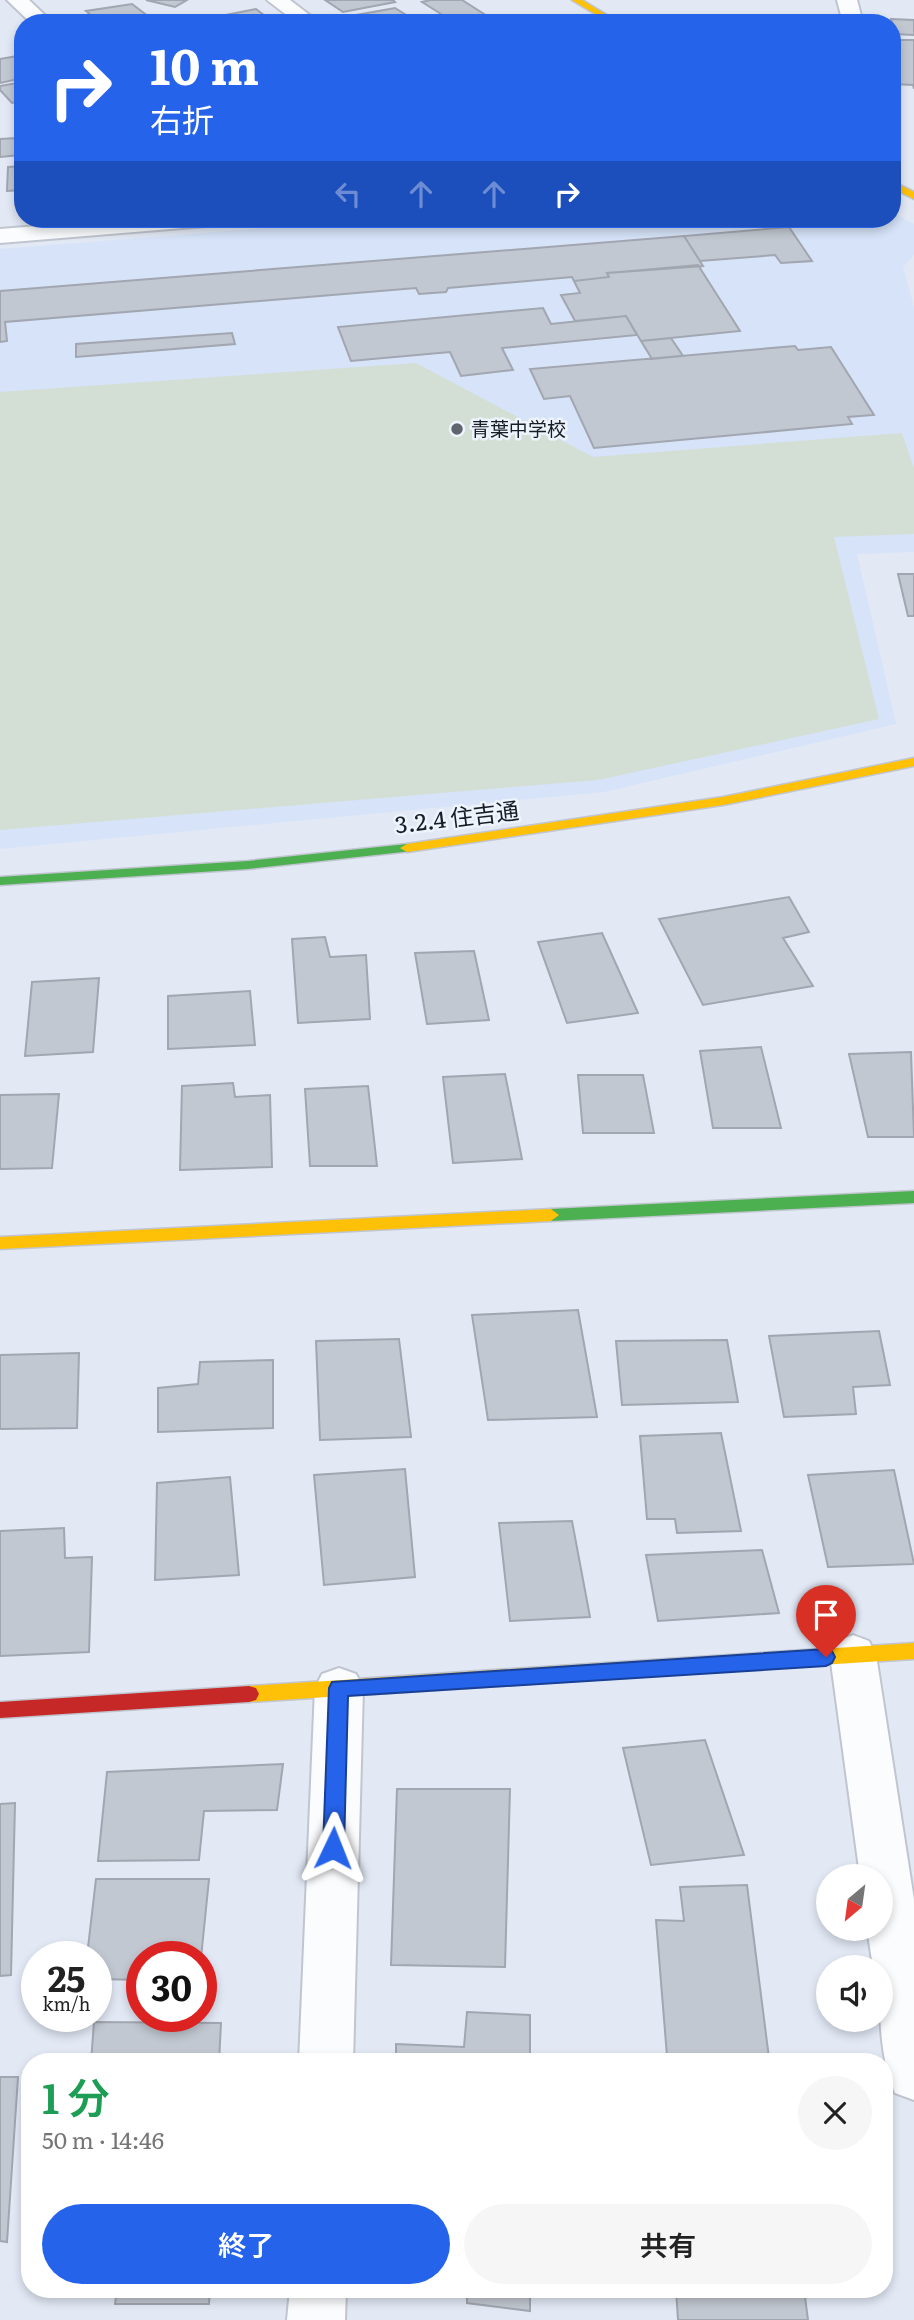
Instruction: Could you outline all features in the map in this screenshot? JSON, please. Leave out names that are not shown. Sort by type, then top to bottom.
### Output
[{"type":"street","points":[[17,0],[33,14]]},
{"type":"street","points":[[277,0],[297,14]]},
{"type":"street","points":[[576,0],[600,14]]},
{"type":"street","points":[[0,236],[97,228]]},
{"type":"street","name":"3.2.4 住吉通","points":[[0,881],[345,855],[567,828],[836,782],[914,762]]},
{"type":"street","points":[[0,1243],[914,1197]]},
{"type":"street","points":[[0,1710],[914,1651]]},
{"type":"street","points":[[853,1656],[914,2074]]},
{"type":"street","points":[[326,2053],[339,1688]]},
{"type":"street","points":[[316,2320],[317,2298]]},
{"type":"shaded area","name":"青葉中学校","points":[[901,217],[914,224],[914,255],[903,267],[914,307],[914,552],[857,554],[896,724],[604,792],[0,849],[0,249],[265,228],[901,228]]},
{"type":"shaded area","name":"青葉中学校","points":[[416,363],[593,457],[902,433],[914,468],[914,534],[834,537],[879,719],[598,780],[0,830],[0,392]]},
{"type":"building","points":[[146,0],[187,0],[175,7]]},
{"type":"building","points":[[325,0],[393,0],[395,2],[343,12]]},
{"type":"building","points":[[462,0],[484,14],[441,14],[422,2]]},
{"type":"building","points":[[132,4],[145,14],[90,14],[86,11]]},
{"type":"building","points":[[395,8],[405,14],[361,14]]},
{"type":"building","points":[[256,9],[262,14],[231,14]]},
{"type":"building","points":[[901,19],[914,20],[914,35],[901,34]]},
{"type":"building","points":[[901,40],[914,40],[914,89],[913,85],[901,84]]},
{"type":"building","points":[[14,57],[14,80],[0,83],[0,59]]},
{"type":"building","points":[[14,84],[14,103],[0,90],[0,86]]},
{"type":"building","points":[[14,138],[14,156],[0,157],[0,139]]},
{"type":"building","points":[[8,167],[14,167],[14,191],[7,191]]},
{"type":"building","points":[[790,228],[812,261],[781,263],[775,255],[700,261],[684,236]]},
{"type":"building","points":[[684,236],[703,266],[607,273],[609,277],[574,281],[572,277],[448,288],[446,292],[419,294],[416,288],[5,322],[7,341],[0,342],[0,291]]},
{"type":"building","points":[[698,265],[740,331],[641,341],[626,316],[575,321],[561,295],[580,293],[574,281],[609,277],[607,273]]},
{"type":"building","points":[[543,308],[551,324],[626,316],[637,335],[502,348],[513,370],[461,376],[450,352],[351,361],[338,327]]},
{"type":"building","points":[[232,333],[235,344],[76,357],[76,344]]},
{"type":"building","points":[[671,338],[683,356],[652,359],[641,341]]},
{"type":"building","points":[[795,346],[798,350],[831,347],[874,415],[848,417],[852,424],[594,448],[570,396],[544,399],[530,369]]},
{"type":"building","points":[[898,574],[914,574],[914,616],[908,616]]},
{"type":"building","points":[[789,897],[809,932],[783,938],[813,986],[703,1005],[659,919]]},
{"type":"building","points":[[602,933],[638,1013],[567,1023],[538,942]]},
{"type":"building","points":[[325,937],[330,957],[366,955],[370,1019],[298,1023],[292,939]]},
{"type":"building","points":[[474,951],[489,1020],[427,1024],[415,953]]},
{"type":"building","points":[[99,978],[93,1052],[25,1056],[32,982]]},
{"type":"building","points":[[250,991],[255,1045],[168,1049],[168,996]]},
{"type":"building","points":[[761,1047],[781,1128],[713,1128],[700,1051]]},
{"type":"building","points":[[911,1052],[914,1137],[868,1137],[849,1054]]},
{"type":"building","points":[[505,1074],[522,1159],[453,1163],[443,1077]]},
{"type":"building","points":[[578,1075],[643,1075],[654,1133],[583,1133]]},
{"type":"building","points":[[233,1083],[235,1097],[270,1095],[272,1167],[180,1170],[182,1086]]},
{"type":"building","points":[[368,1086],[377,1166],[310,1166],[305,1089]]},
{"type":"building","points":[[59,1094],[52,1168],[0,1169],[0,1095]]},
{"type":"building","points":[[578,1310],[597,1417],[488,1420],[472,1315]]},
{"type":"building","points":[[879,1331],[890,1385],[853,1387],[856,1414],[784,1417],[769,1336]]},
{"type":"building","points":[[399,1339],[411,1437],[320,1440],[316,1341]]},
{"type":"building","points":[[727,1340],[738,1402],[622,1405],[616,1341]]},
{"type":"building","points":[[79,1353],[77,1428],[0,1429],[0,1355]]},
{"type":"building","points":[[273,1360],[273,1428],[158,1432],[158,1388],[198,1384],[200,1362]]},
{"type":"building","points":[[721,1433],[741,1531],[677,1533],[675,1519],[647,1519],[640,1436]]},
{"type":"building","points":[[405,1469],[415,1577],[324,1585],[314,1475]]},
{"type":"building","points":[[894,1470],[914,1564],[828,1567],[808,1475]]},
{"type":"building","points":[[230,1477],[239,1575],[155,1580],[157,1483]]},
{"type":"building","points":[[572,1521],[590,1617],[510,1621],[499,1523]]},
{"type":"building","points":[[64,1528],[65,1558],[92,1557],[89,1652],[0,1656],[0,1531]]},
{"type":"building","points":[[762,1550],[779,1613],[658,1621],[646,1555]]},
{"type":"building","points":[[705,1740],[744,1855],[651,1865],[623,1748]]},
{"type":"building","points":[[283,1764],[277,1810],[204,1811],[199,1860],[98,1861],[107,1772]]},
{"type":"building","points":[[397,1789],[510,1789],[505,1967],[391,1965]]},
{"type":"building","points":[[15,1803],[11,1975],[0,1976],[0,1804]]},
{"type":"building","points":[[96,1879],[209,1879],[203,1941],[126,1941],[126,1980],[112,1979],[112,1941],[89,1941]]},
{"type":"building","points":[[747,1885],[768,2053],[667,2053],[656,1920],[684,1921],[680,1887]]},
{"type":"building","points":[[467,2012],[530,2015],[530,2053],[396,2053],[396,2044],[464,2047]]},
{"type":"building","points":[[112,2022],[126,2022],[126,2032],[217,2032],[217,2023],[221,2023],[219,2053],[92,2053],[93,2032],[112,2032]]},
{"type":"building","points":[[0,2077],[18,2077],[7,2242],[0,2241]]},
{"type":"building","points":[[116,2298],[209,2298],[209,2304],[115,2304]]},
{"type":"building","points":[[467,2298],[530,2298],[530,2311],[467,2303]]},
{"type":"building","points":[[677,2298],[805,2298],[808,2320],[678,2320]]},
{"type":"traffic: fast","points":[[0,881],[248,865],[407,848]]},
{"type":"traffic: fast","points":[[551,1215],[914,1197]]},
{"type":"traffic: slow","points":[[576,0],[600,14]]},
{"type":"traffic: slow","points":[[901,189],[914,196]]},
{"type":"traffic: slow","points":[[407,848],[723,801],[914,762]]},
{"type":"traffic: slow","points":[[0,1243],[551,1215]]},
{"type":"traffic: slow","points":[[249,1694],[914,1651]]},
{"type":"traffic: jam","points":[[0,1710],[249,1694]]},
{"type":"place","name":"青葉中学校","points":[[457,429]]},
{"type":"route","points":[[333,1848],[339,1688],[826,1657]]}]
